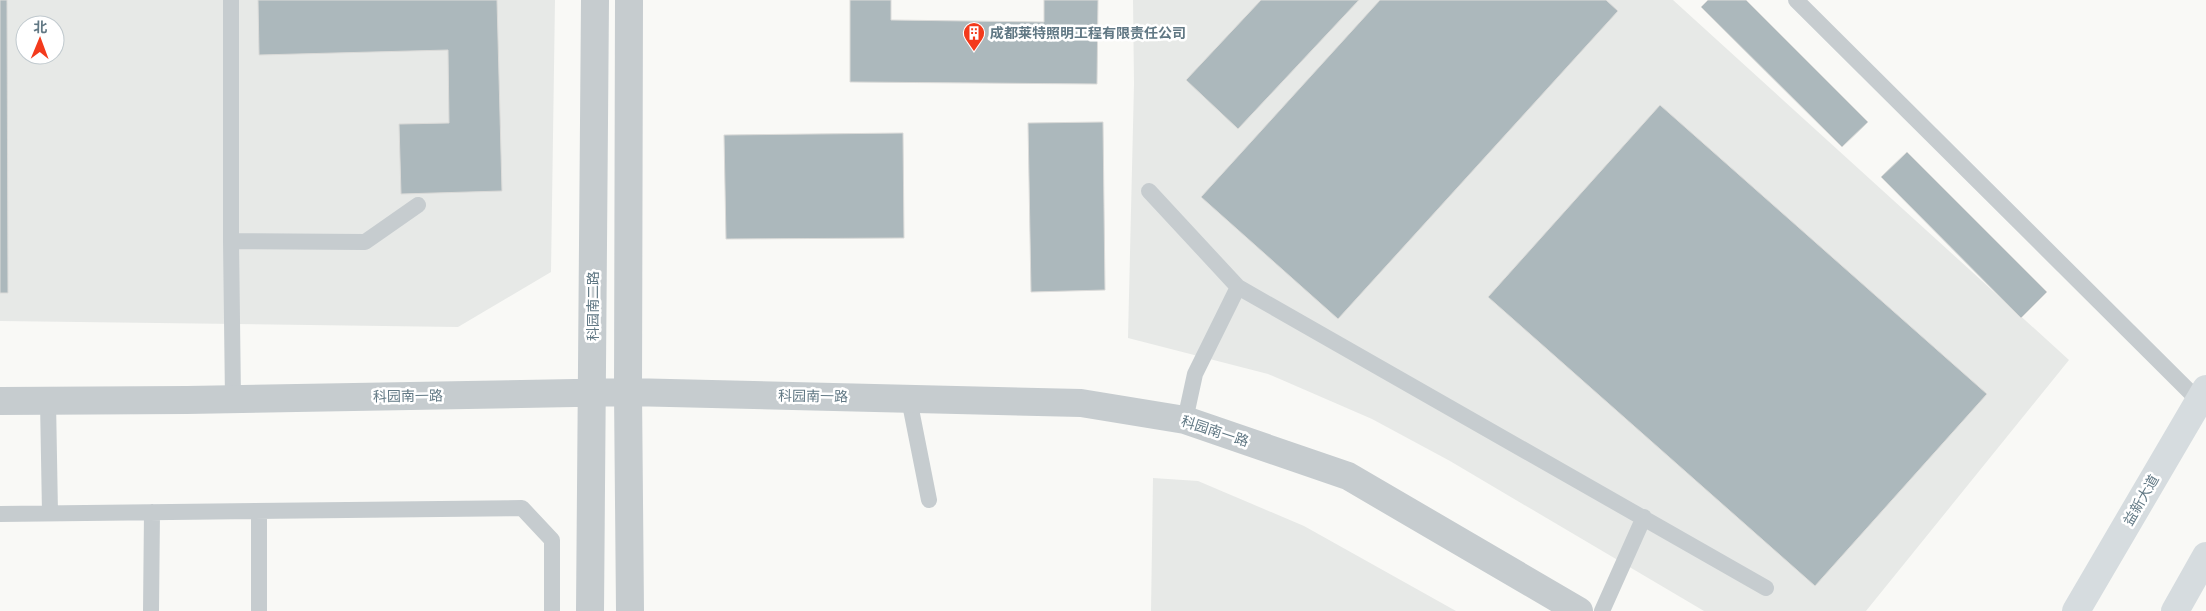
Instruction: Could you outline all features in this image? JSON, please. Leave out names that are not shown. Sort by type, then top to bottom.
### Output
[{"type":"main road","name":"益新大道","points":[[2076,611],[2202,395]]},
{"type":"main road","points":[[2175,611],[2206,556]]},
{"type":"street","name":"科园南二路","points":[[590,611],[594,0]]},
{"type":"street","points":[[629,0],[628,392],[630,611]]},
{"type":"street","name":"科园南一路","points":[[0,401],[628,392],[1081,404],[1185,420],[1348,476],[1574,610]]},
{"type":"lane","points":[[231,0],[233,399]]},
{"type":"lane","points":[[1796,0],[2202,395]]},
{"type":"lane","points":[[1149,191],[1238,287],[1766,588]]},
{"type":"lane","points":[[231,241],[365,242],[418,205]]},
{"type":"lane","points":[[1185,420],[1195,374],[1238,287]]},
{"type":"lane","points":[[909,399],[929,500]]},
{"type":"lane","points":[[48,401],[50,513]]},
{"type":"lane","points":[[0,514],[522,508],[552,540],[552,611]]},
{"type":"lane","points":[[152,512],[152,611]]},
{"type":"lane","points":[[259,512],[259,611]]},
{"type":"lane","points":[[1602,611],[1644,517]]},
{"type":"shaded area","points":[[0,0],[555,0],[551,272],[458,327],[0,321]]},
{"type":"shaded area","points":[[1133,0],[1673,0],[2069,360],[1866,611],[1704,611],[1450,461],[1372,419],[1268,374],[1128,338],[1134,84]]},
{"type":"shaded area","points":[[1153,478],[1198,481],[1304,526],[1456,611],[1151,611]]},
{"type":"building","points":[[0,0],[7,0],[8,293],[0,293]]},
{"type":"building","points":[[258,0],[497,0],[502,191],[401,194],[399,124],[449,123],[448,50],[259,55]]},
{"type":"building","name":"成都莱特照明工程有限责任公司","points":[[850,0],[891,0],[891,20],[1044,22],[1044,0],[1098,0],[1097,84],[850,82]]},
{"type":"building","points":[[1261,0],[1359,0],[1238,129],[1186,80]]},
{"type":"building","points":[[1380,0],[1606,0],[1618,11],[1338,319],[1201,197]]},
{"type":"building","points":[[1708,0],[1746,0],[1868,122],[1842,147],[1701,7]]},
{"type":"building","points":[[1660,105],[1987,394],[1815,586],[1488,297]]},
{"type":"building","points":[[1103,122],[1105,290],[1031,292],[1028,123]]},
{"type":"building","points":[[903,133],[904,238],[726,239],[724,135]]},
{"type":"building","points":[[1907,152],[2047,292],[2021,318],[1881,177]]},
{"type":"place","name":"成都莱特照明工程有限责任公司","points":[[974,52]]}]
